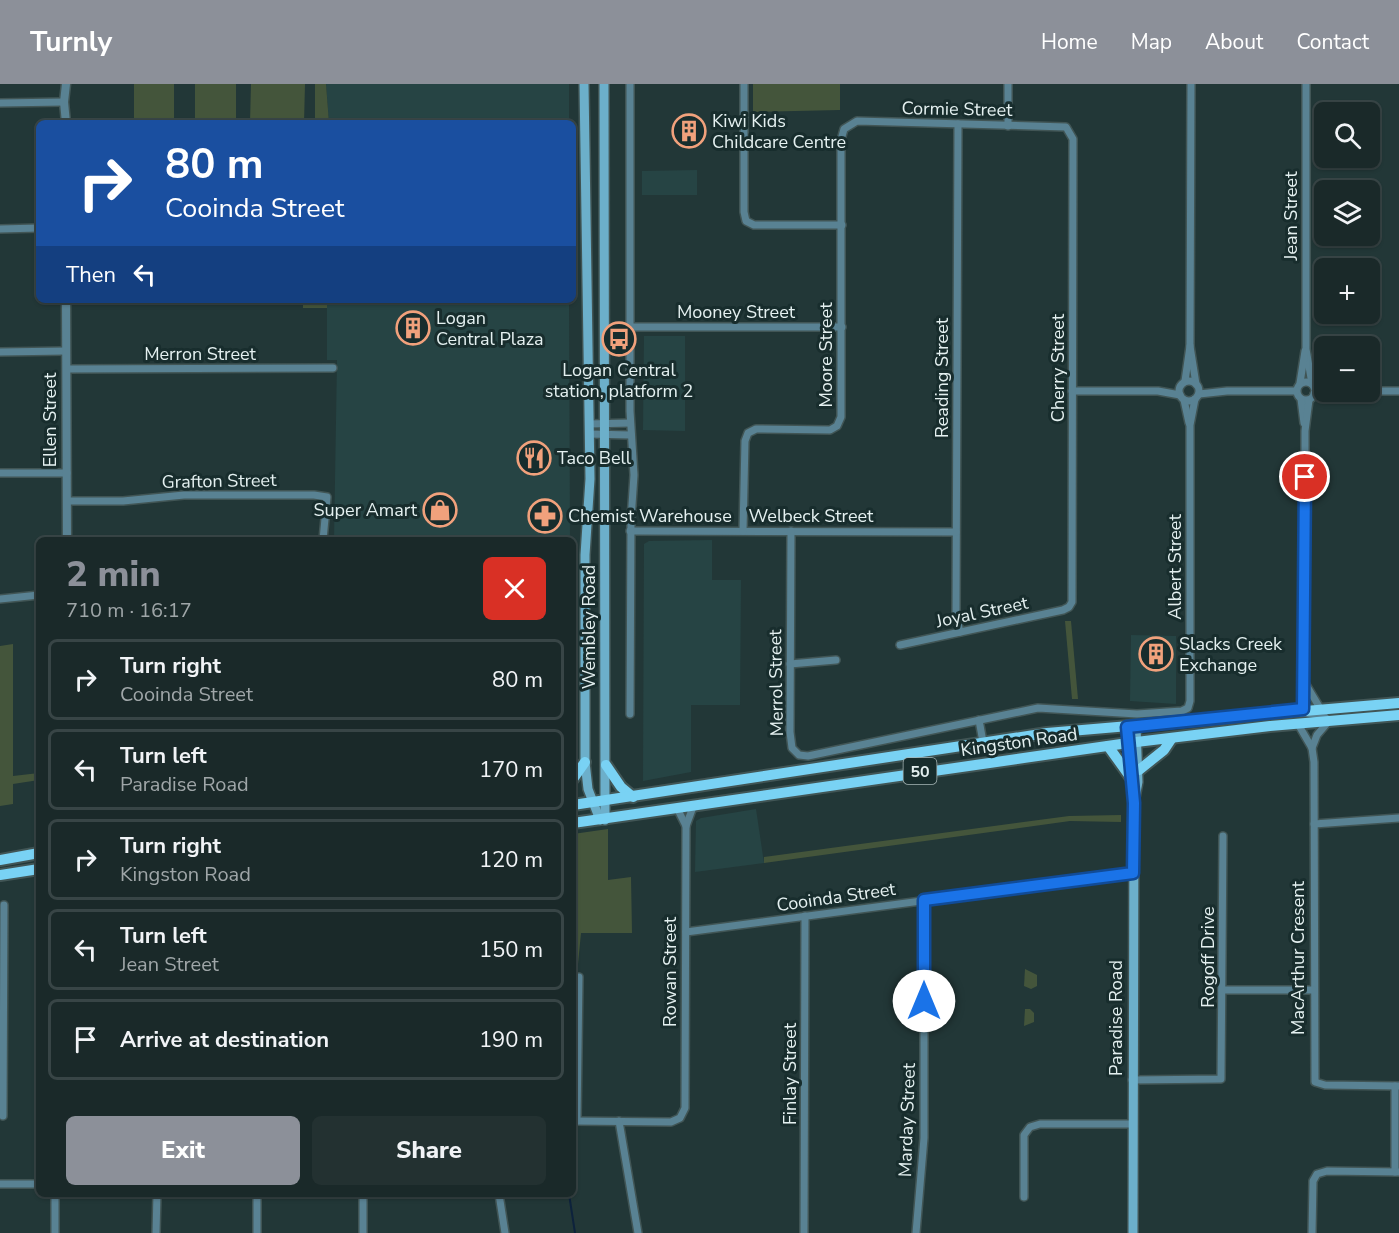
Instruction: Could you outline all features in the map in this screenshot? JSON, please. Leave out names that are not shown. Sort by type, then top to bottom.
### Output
[{"type":"main road","name":"Wembley Road","points":[[584,84],[590,479],[585,565],[585,762],[587,782],[593,802],[603,820]]},
{"type":"main road","name":"Wembley Road","points":[[603,820],[606,765],[604,84]]},
{"type":"main road","name":"Kingston Road","points":[[576,805],[1062,731],[1303,709],[1399,703]]},
{"type":"main road","name":"Kingston Road","points":[[576,823],[678,810],[879,777],[1108,746],[1399,715]]},
{"type":"main road","name":"Paradise Road","points":[[1131,726],[1135,774],[1132,1233]]},
{"type":"main road","points":[[1108,746],[1135,774],[1164,750],[1172,738]]},
{"type":"main road","points":[[576,775],[585,762]]},
{"type":"main road","points":[[606,765],[621,787],[633,797]]},
{"type":"main road","points":[[0,860],[36,854]]},
{"type":"main road","points":[[0,876],[36,870]]},
{"type":"street","points":[[66,84],[64,102],[66,120]]},
{"type":"street","points":[[630,84],[630,423],[634,475],[630,531],[630,714]]},
{"type":"street","points":[[744,84],[744,212],[746,221],[754,225],[842,225]]},
{"type":"street","points":[[1008,84],[1008,126]]},
{"type":"street","name":"Albert Street","points":[[1185,381],[1190,346],[1191,84]]},
{"type":"street","name":"Jean Street","points":[[1303,709],[1302,690],[1305,683],[1305,431],[1310,393],[1306,349],[1306,84]]},
{"type":"street","points":[[0,102],[64,102]]},
{"type":"street","name":"Cormie Street","points":[[844,129],[857,121],[1059,126],[1070,130]]},
{"type":"street","name":"Reading Street","points":[[958,124],[956,615],[960,632]]},
{"type":"street","name":"Moore Street","points":[[743,531],[745,441],[748,433],[756,429],[830,430],[837,426],[842,417],[841,140],[844,129]]},
{"type":"street","name":"Cherry Street","points":[[1069,607],[1072,597],[1073,139],[1070,130]]},
{"type":"street","points":[[0,228],[36,228]]},
{"type":"street","name":"Ellen Street","points":[[66,303],[67,537]]},
{"type":"street","name":"Mooney Street","points":[[630,327],[842,327]]},
{"type":"street","name":"Albert Street","points":[[1188,708],[1190,426],[1197,391],[1190,346]]},
{"type":"street","name":"Jean Street","points":[[1298,387],[1306,349]]},
{"type":"street","points":[[0,352],[66,351]]},
{"type":"street","name":"Merron Street","points":[[67,369],[333,368]]},
{"type":"street","points":[[1181,394],[1185,381],[1197,391]]},
{"type":"street","points":[[1072,391],[1158,391],[1181,394],[1197,391],[1298,387],[1314,393]]},
{"type":"street","points":[[1298,387],[1310,393],[1314,392]]},
{"type":"street","points":[[1380,391],[1399,391]]},
{"type":"street","name":"Albert Street","points":[[1181,394],[1190,426]]},
{"type":"street","points":[[589,424],[630,423]]},
{"type":"street","points":[[589,434],[631,435]]},
{"type":"street","points":[[0,473],[67,473]]},
{"type":"street","name":"Grafton Street","points":[[68,501],[123,501],[184,495],[314,495],[327,497],[323,537]]},
{"type":"street","name":"Welbeck Street","points":[[630,531],[956,532]]},
{"type":"street","name":"Merrol Street","points":[[791,531],[791,740],[793,750],[799,755],[808,756],[1043,708],[1150,714],[1179,712],[1188,708]]},
{"type":"street","points":[[0,599],[36,595]]},
{"type":"street","name":"Joyal Street","points":[[900,645],[1069,607]]},
{"type":"street","points":[[790,664],[836,660]]},
{"type":"street","points":[[1305,683],[1320,708]]},
{"type":"street","points":[[1303,709],[1309,715],[1323,715],[1329,721],[1317,735],[1312,748]]},
{"type":"street","points":[[979,720],[982,742]]},
{"type":"street","name":"MacArthur Cresent","points":[[1298,724],[1312,748],[1315,1082],[1325,1085],[1397,1086]]},
{"type":"street","name":"Rowan Street","points":[[619,1121],[671,1122],[681,1118],[685,1108],[686,826],[693,807]]},
{"type":"street","name":"Rowan Street","points":[[678,810],[686,826]]},
{"type":"street","points":[[1314,824],[1399,818]]},
{"type":"street","name":"Rogoff Drive","points":[[1132,1080],[1221,1079],[1223,836]]},
{"type":"street","name":"Cooinda Street","points":[[686,932],[1133,873]]},
{"type":"street","name":"Marday Street","points":[[916,1233],[924,1138],[924,900]]},
{"type":"street","points":[[3,1116],[4,905]]},
{"type":"street","name":"Finlay Street","points":[[804,1233],[805,916]]},
{"type":"street","points":[[576,1085],[579,977]]},
{"type":"street","points":[[1222,990],[1313,990]]},
{"type":"street","points":[[1312,1233],[1313,1181],[1317,1174],[1327,1171],[1397,1172],[1397,1086]]},
{"type":"street","points":[[576,1121],[619,1121],[638,1233]]},
{"type":"street","points":[[1024,1197],[1024,1135],[1030,1127],[1040,1124],[1133,1124]]},
{"type":"street","points":[[0,1184],[36,1184]]},
{"type":"street","points":[[55,1197],[55,1233]]},
{"type":"street","points":[[156,1197],[156,1233]]},
{"type":"street","points":[[257,1197],[257,1233]]},
{"type":"street","points":[[363,1197],[363,1233]]},
{"type":"street","points":[[499,1197],[505,1233]]},
{"type":"shaded area","points":[[326,84],[569,84],[569,120],[329,120]]},
{"type":"shaded area","points":[[697,170],[697,195],[642,195],[642,171]]},
{"type":"shaded area","points":[[327,303],[569,303],[570,537],[334,537],[337,360],[327,360]]},
{"type":"shaded area","points":[[644,336],[685,336],[685,431],[643,430]]},
{"type":"shaded area","points":[[712,540],[712,580],[741,580],[740,705],[691,705],[691,772],[643,781],[644,544],[649,541]]},
{"type":"shaded area","name":"Slacks Creek Exchange","points":[[1131,635],[1176,636],[1176,704],[1130,701]]},
{"type":"shaded area","points":[[756,809],[764,863],[695,872],[696,821],[701,818]]},
{"type":"green space","points":[[134,84],[174,84],[174,118],[134,119]]},
{"type":"green space","points":[[195,84],[236,84],[236,118],[195,118]]},
{"type":"green space","points":[[251,84],[305,84],[304,120],[250,120]]},
{"type":"green space","points":[[315,84],[326,84],[329,120],[315,120]]},
{"type":"green space","points":[[753,84],[840,84],[840,110],[753,112]]},
{"type":"green space","points":[[303,303],[327,303],[327,308],[303,308]]},
{"type":"green space","points":[[1065,621],[1071,621],[1078,699],[1072,699]]},
{"type":"green space","points":[[13,644],[13,776],[36,773],[36,780],[13,784],[13,804],[0,806],[0,646]]},
{"type":"green space","points":[[1121,815],[1121,822],[1070,821],[764,863],[764,857],[1069,816]]},
{"type":"green space","points":[[608,829],[608,880],[631,877],[632,933],[581,933],[578,964],[576,964],[576,834]]},
{"type":"green space","points":[[1025,969],[1037,975],[1037,986],[1031,989],[1024,986]]},
{"type":"green space","points":[[1025,1009],[1030,1009],[1034,1013],[1034,1022],[1024,1026]]},
{"type":"waterway","points":[[569,1197],[575,1233]]},
{"type":"place","name":"Kiwi Kids Childcare Centre","points":[[689,131]]},
{"type":"place","name":"Logan Central Plaza","points":[[413,328]]},
{"type":"place","name":"Logan Central station, platform 2","points":[[619,339]]},
{"type":"place","name":"Taco Bell","points":[[534,458]]},
{"type":"place","name":"Super Amart","points":[[440,510]]},
{"type":"place","name":"Chemist Warehouse","points":[[545,516]]},
{"type":"place","name":"Slacks Creek Exchange","points":[[1156,654]]},
{"type":"route","points":[[924,1001],[924,900],[1133,873],[1134,803],[1127,727],[1197,722],[1303,709],[1305,477]]}]
